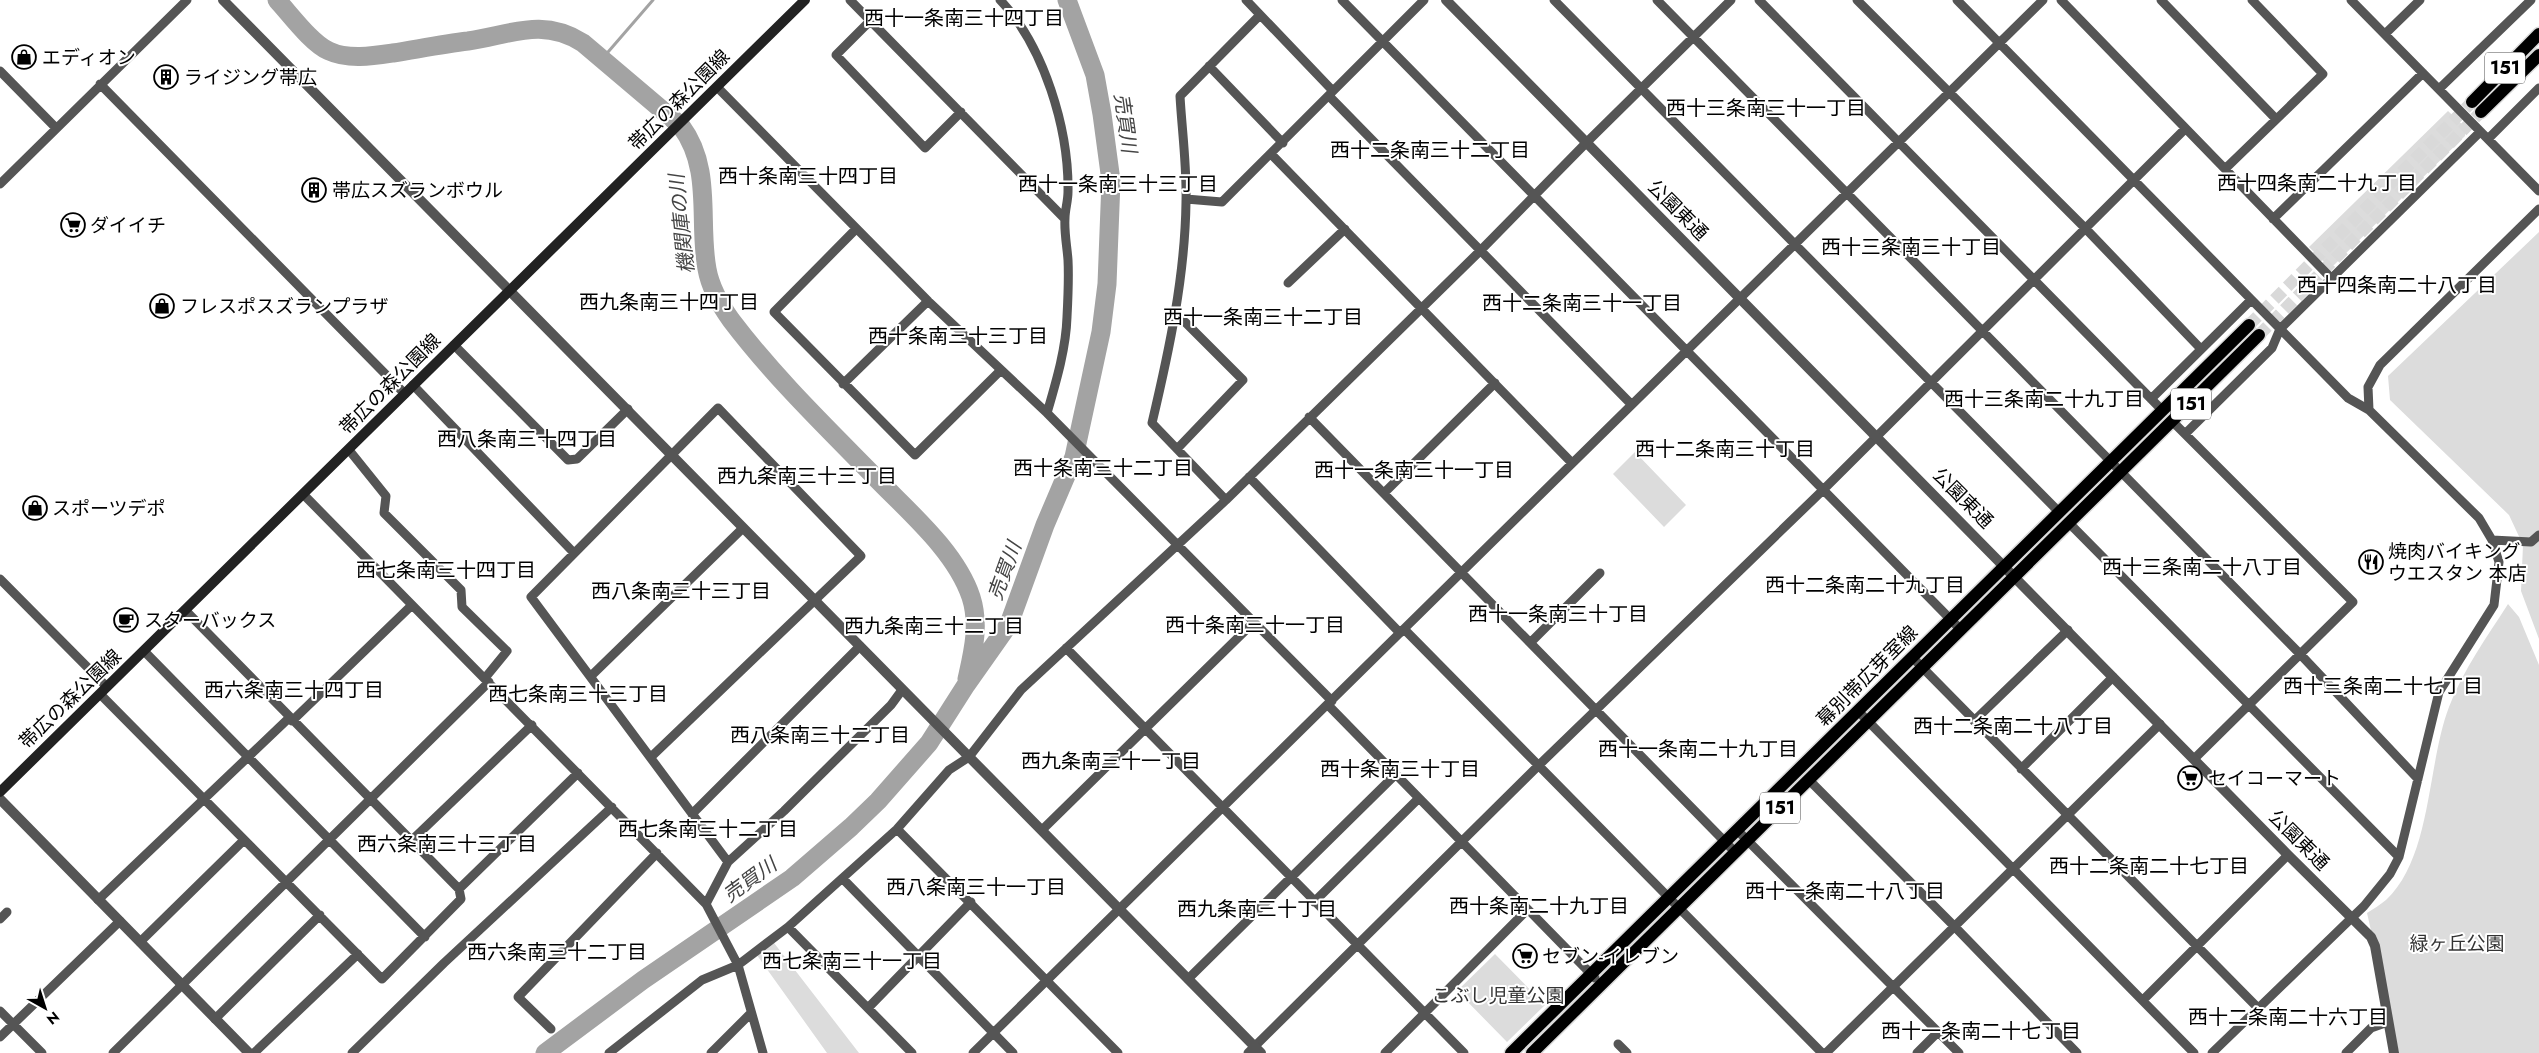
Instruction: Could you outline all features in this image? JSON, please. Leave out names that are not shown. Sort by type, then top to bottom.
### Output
[{"type":"main road","name":"帯広の森公園線","points":[[0,792],[805,0]]},
{"type":"main road","name":"151","points":[[2472,102],[2539,34]]},
{"type":"main road","name":"151","points":[[2482,112],[2539,55]]},
{"type":"main road","name":"幕別帯広芽室線","points":[[1511,1053],[2249,325]]},
{"type":"main road","name":"幕別帯広芽室線","points":[[1535,1052],[2259,335]]},
{"type":"street","points":[[0,184],[187,0]]},
{"type":"street","points":[[223,0],[1042,830],[1118,910],[1188,979],[1254,1051],[1357,945],[1538,766],[1597,711],[1822,491],[2185,129]]},
{"type":"street","points":[[850,0],[1065,219]]},
{"type":"street","points":[[1000,0],[1016,17],[1048,81],[1057,109],[1068,192],[1065,219],[1068,262],[1067,319],[1060,366],[1049,415]]},
{"type":"street","points":[[1246,0],[1480,251],[1631,404]]},
{"type":"street","points":[[1342,0],[1822,491],[1961,630]]},
{"type":"street","points":[[1186,199],[1222,202],[1424,0]]},
{"type":"street","name":"公園東通","points":[[1446,0],[2288,855],[2364,928],[2375,946],[2394,1053]]},
{"type":"street","points":[[1554,0],[2059,512]]},
{"type":"street","points":[[1657,0],[2300,654],[2418,779]]},
{"type":"street","points":[[608,1053],[702,980],[736,961],[788,927],[897,829],[949,770],[969,757],[1021,690],[1226,500],[1420,307],[1480,251],[1731,0]]},
{"type":"street","points":[[1758,0],[2163,411]]},
{"type":"street","points":[[1856,0],[2085,228],[2201,349]]},
{"type":"street","points":[[1957,0],[2348,398],[2369,410],[2479,518],[2492,540],[2499,562],[2494,605],[2439,692],[2399,857],[2390,874],[2364,906],[2212,1053]]},
{"type":"street","points":[[973,1053],[2043,0]]},
{"type":"street","points":[[2061,0],[2331,278]]},
{"type":"street","points":[[2161,0],[2276,119]]},
{"type":"street","points":[[2225,169],[2323,74],[2252,0]]},
{"type":"street","points":[[2350,0],[2539,191]]},
{"type":"street","points":[[2385,34],[2420,0]]},
{"type":"street","points":[[2439,89],[2531,0]]},
{"type":"street","points":[[1226,500],[1152,424],[1174,318],[1185,230],[1186,199],[1180,96],[1260,14]]},
{"type":"street","points":[[870,21],[836,55],[926,148],[961,112]]},
{"type":"street","points":[[1209,66],[1283,142]]},
{"type":"street","points":[[0,71],[56,128]]},
{"type":"street","points":[[2273,219],[2423,73]]},
{"type":"street","points":[[100,84],[405,394]]},
{"type":"street","points":[[717,87],[928,301],[1049,415],[1254,622],[1418,799],[1602,985]]},
{"type":"street","points":[[2488,139],[2539,88]]},
{"type":"street","points":[[2185,434],[2272,348],[2280,329],[2480,132]]},
{"type":"street","points":[[1272,154],[1572,463]]},
{"type":"street","points":[[2369,410],[2368,387],[2380,365],[2539,210]]},
{"type":"street","points":[[856,229],[774,312],[915,455],[1001,370]]},
{"type":"street","points":[[1288,283],[1345,229]]},
{"type":"street","points":[[2151,399],[2251,300]]},
{"type":"street","points":[[843,384],[928,301]]},
{"type":"street","points":[[1174,318],[1185,322],[1243,380],[1176,449]]},
{"type":"street","points":[[454,345],[568,460],[577,459],[628,409]]},
{"type":"street","points":[[1384,493],[1495,383]]},
{"type":"street","points":[[413,385],[574,553]]},
{"type":"street","points":[[651,757],[861,556],[718,408],[531,597],[728,862]]},
{"type":"street","points":[[1309,417],[1735,852]]},
{"type":"street","points":[[2173,422],[2352,602],[2194,759]]},
{"type":"street","points":[[114,1053],[330,841],[487,680],[507,651],[462,607],[461,590],[384,513],[386,496],[349,450]]},
{"type":"street","points":[[1249,477],[1822,1053]]},
{"type":"street","points":[[303,494],[657,852],[708,907],[736,961],[763,1053]]},
{"type":"street","points":[[2070,524],[2399,857]]},
{"type":"street","points":[[591,676],[743,528]]},
{"type":"street","points":[[2492,540],[2531,542],[2539,534]]},
{"type":"street","points":[[1531,642],[1600,573]]},
{"type":"street","points":[[0,579],[204,800],[382,978],[461,899],[459,889],[185,610]]},
{"type":"street","points":[[98,900],[412,604]]},
{"type":"street","points":[[1042,830],[1254,622]]},
{"type":"street","points":[[1974,721],[2068,630]]},
{"type":"street","points":[[692,814],[860,646]]},
{"type":"street","points":[[1066,648],[1147,728],[1314,902],[1464,1053]]},
{"type":"street","points":[[144,651],[247,758],[425,937]]},
{"type":"street","points":[[1912,657],[2258,1008]]},
{"type":"street","points":[[2021,769],[2113,677]]},
{"type":"street","points":[[708,907],[728,862],[784,811],[891,705],[902,690]]},
{"type":"street","points":[[1858,711],[2194,1053]]},
{"type":"street","points":[[1826,1053],[2160,724]]},
{"type":"street","points":[[411,841],[532,725]]},
{"type":"street","points":[[459,889],[578,773]]},
{"type":"street","points":[[1188,979],[1395,775]]},
{"type":"street","points":[[1808,780],[1955,926],[2077,1053]]},
{"type":"street","points":[[1314,902],[1418,799]]},
{"type":"street","points":[[0,800],[183,985],[244,1051]]},
{"type":"street","points":[[352,1053],[444,963],[612,807]]},
{"type":"street","points":[[897,829],[971,902],[1115,1052]]},
{"type":"street","points":[[1737,830],[1895,986],[1959,1053]]},
{"type":"street","points":[[140,942],[244,840]]},
{"type":"street","points":[[551,1029],[518,997],[657,852]]},
{"type":"street","points":[[2143,1000],[2288,855]]},
{"type":"street","points":[[843,879],[1013,1053]]},
{"type":"street","points":[[868,1008],[971,902]]},
{"type":"street","points":[[1385,1053],[1527,910]]},
{"type":"street","points":[[0,919],[7,912]]},
{"type":"street","points":[[216,1019],[320,915]]},
{"type":"street","points":[[0,1037],[120,921]]},
{"type":"street","points":[[788,927],[912,1053]]},
{"type":"street","points":[[254,1053],[358,954]]},
{"type":"street","points":[[0,1011],[42,1053]]},
{"type":"street","points":[[711,1053],[751,1013]]},
{"type":"street","points":[[2346,1053],[2371,1028],[2388,1022]]},
{"type":"street","points":[[1917,1053],[1938,1032]]},
{"type":"street","points":[[1524,1040],[1535,1052]]},
{"type":"street","points":[[1618,1044],[1627,1053]]},
{"type":"green space","points":[[2448,111],[2466,128],[2465,136],[2334,265],[2327,265],[2309,247]]},
{"type":"green space","points":[[2539,232],[2539,639],[2521,591],[2523,545],[2509,515],[2390,400],[2388,376]]},
{"type":"green space","points":[[1635,452],[1686,505],[1664,527],[1613,474]]},
{"type":"green space","name":"緑ヶ丘公園","points":[[2508,604],[2519,617],[2539,665],[2539,1053],[2399,1053],[2367,913],[2386,900],[2401,882],[2412,860],[2420,835],[2436,755],[2449,707],[2468,667]]},
{"type":"green space","points":[[771,939],[859,1053],[827,1053],[754,951]]},
{"type":"green space","name":"こぶし児童公園","points":[[1495,954],[1545,1005],[1507,1042],[1457,991]]},
{"type":"waterway","name":"機関庫の川","points":[[277,0],[316,42],[329,51],[344,56],[385,54],[526,30],[540,29],[568,35],[583,43],[681,126],[691,143],[701,177],[707,269],[716,296],[731,320],[765,362],[820,422],[917,519],[955,564],[964,580],[974,607],[975,638],[967,679]]},
{"type":"waterway","points":[[602,59],[653,0]]},
{"type":"waterway","name":"売買川","points":[[545,1053],[643,980],[792,878],[851,827],[878,801],[929,743],[966,685],[1009,624],[1045,525],[1074,457],[1101,332],[1107,284],[1111,181],[1102,114],[1095,75],[1067,0]]},
{"type":"tunnel","points":[[2249,325],[2472,102]]},
{"type":"tunnel","points":[[2259,335],[2481,112]]},
{"type":"place","name":"エディオン","points":[[24,57]]},
{"type":"place","name":"ライジング帯広","points":[[166,77]]},
{"type":"place","name":"帯広スズランボウル","points":[[314,190]]},
{"type":"place","name":"ダイイチ","points":[[73,225]]},
{"type":"place","name":"フレスポスズランプラザ","points":[[162,306]]},
{"type":"place","name":"スポーツデポ","points":[[35,508]]},
{"type":"place","name":"焼肉バイキング ウエスタン 本店","points":[[2371,562]]},
{"type":"place","name":"スターバックス","points":[[126,620]]},
{"type":"place","name":"セイコーマート","points":[[2190,778]]},
{"type":"place","name":"セブン-イレブン","points":[[1525,956]]},
{"type":"district","name":"西十一条南三十四丁目","points":[[964,18]]},
{"type":"district","name":"西十三条南三十一丁目","points":[[1766,108]]},
{"type":"district","name":"西十二条南三十二丁目","points":[[1430,150]]},
{"type":"district","name":"西十条南三十四丁目","points":[[808,176]]},
{"type":"district","name":"西十四条南二十九丁目","points":[[2317,183]]},
{"type":"district","name":"西十一条南三十三丁目","points":[[1118,184]]},
{"type":"district","name":"西十三条南三十丁目","points":[[1911,247]]},
{"type":"district","name":"西十四条南二十八丁目","points":[[2397,285]]},
{"type":"district","name":"西九条南三十四丁目","points":[[669,302]]},
{"type":"district","name":"西十二条南三十一丁目","points":[[1582,303]]},
{"type":"district","name":"西十一条南三十二丁目","points":[[1263,317]]},
{"type":"district","name":"西十条南三十三丁目","points":[[958,336]]},
{"type":"district","name":"西十三条南二十九丁目","points":[[2044,399]]},
{"type":"district","name":"西八条南三十四丁目","points":[[527,439]]},
{"type":"district","name":"西十二条南三十丁目","points":[[1725,449]]},
{"type":"district","name":"西十条南三十二丁目","points":[[1103,468]]},
{"type":"district","name":"西十一条南三十一丁目","points":[[1414,470]]},
{"type":"district","name":"西九条南三十三丁目","points":[[807,476]]},
{"type":"district","name":"西十三条南二十八丁目","points":[[2202,567]]},
{"type":"district","name":"西七条南三十四丁目","points":[[446,570]]},
{"type":"district","name":"西十二条南二十九丁目","points":[[1865,585]]},
{"type":"district","name":"西八条南三十三丁目","points":[[681,591]]},
{"type":"district","name":"西十一条南三十丁目","points":[[1558,614]]},
{"type":"district","name":"西十条南三十一丁目","points":[[1255,625]]},
{"type":"district","name":"西九条南三十二丁目","points":[[934,626]]},
{"type":"district","name":"西十三条南二十七丁目","points":[[2383,686]]},
{"type":"district","name":"西六条南三十四丁目","points":[[294,690]]},
{"type":"district","name":"西七条南三十三丁目","points":[[578,694]]},
{"type":"district","name":"西十二条南二十八丁目","points":[[2013,726]]},
{"type":"district","name":"西八条南三十二丁目","points":[[820,735]]},
{"type":"district","name":"西十一条南二十九丁目","points":[[1698,749]]},
{"type":"district","name":"西九条南三十一丁目","points":[[1111,761]]},
{"type":"district","name":"西十条南三十丁目","points":[[1400,769]]},
{"type":"district","name":"西七条南三十二丁目","points":[[708,829]]},
{"type":"district","name":"西六条南三十三丁目","points":[[447,844]]},
{"type":"district","name":"西十二条南二十七丁目","points":[[2149,866]]},
{"type":"district","name":"西八条南三十一丁目","points":[[976,887]]},
{"type":"district","name":"西十一条南二十八丁目","points":[[1845,891]]},
{"type":"district","name":"西十条南二十九丁目","points":[[1539,906]]},
{"type":"district","name":"西九条南三十丁目","points":[[1257,909]]},
{"type":"district","name":"西六条南三十二丁目","points":[[557,952]]},
{"type":"district","name":"西七条南三十一丁目","points":[[852,961]]},
{"type":"district","name":"西十二条南二十六丁目","points":[[2288,1017]]},
{"type":"district","name":"西十一条南二十七丁目","points":[[1981,1031]]}]
